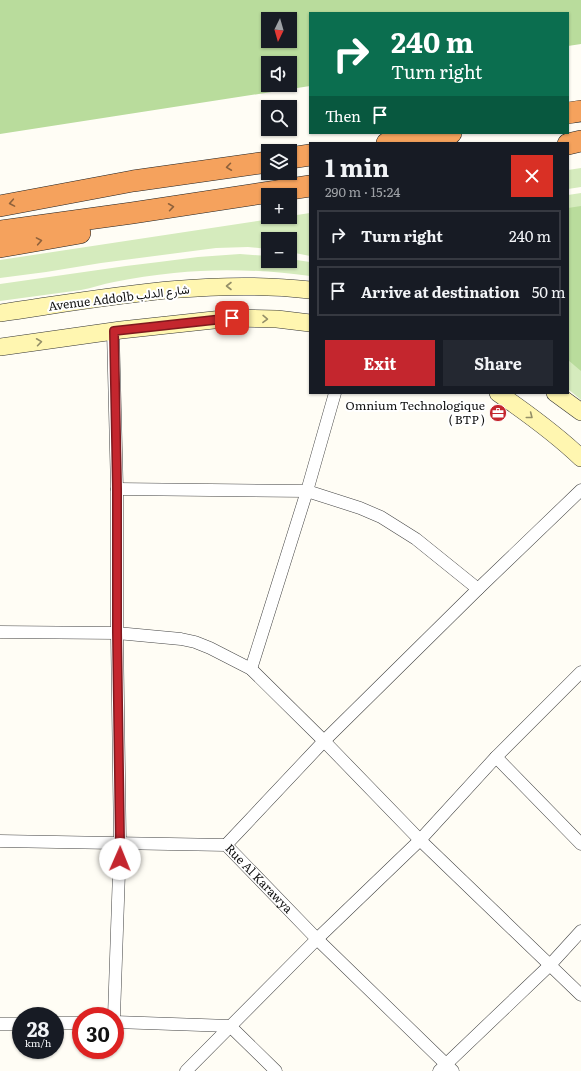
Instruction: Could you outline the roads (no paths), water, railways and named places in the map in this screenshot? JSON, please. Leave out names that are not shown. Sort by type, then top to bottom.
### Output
[{"type":"highway","points":[[569,113],[581,111]]},
{"type":"highway","points":[[393,142],[445,134]]},
{"type":"highway","points":[[569,144],[581,142]]},
{"type":"highway","points":[[297,157],[309,155]]},
{"type":"highway","points":[[0,206],[133,181],[261,163]]},
{"type":"highway","points":[[0,191],[71,182],[101,180],[133,181]]},
{"type":"highway","points":[[0,231],[309,186]]},
{"type":"highway","points":[[0,247],[78,233],[108,224],[132,213]]},
{"type":"street","name":"Avenue Addolb شارع الدلب","points":[[0,313],[135,293],[215,286],[264,286],[309,290]]},
{"type":"street","points":[[0,347],[114,331],[232,318],[278,319],[309,323]]},
{"type":"street","points":[[114,331],[120,843],[114,1007]]},
{"type":"street","points":[[251,669],[307,491],[335,394]]},
{"type":"street","points":[[499,394],[526,412],[581,458]]},
{"type":"street","points":[[556,394],[581,412]]},
{"type":"street","points":[[117,489],[307,491],[360,508],[381,518],[416,539],[478,589]]},
{"type":"street","points":[[226,845],[324,741],[581,490]]},
{"type":"street","points":[[0,632],[117,632],[181,639],[195,642],[210,648],[251,669],[324,741],[420,840],[581,995]]},
{"type":"street","points":[[186,1071],[318,939],[420,840],[496,757],[578,680]]},
{"type":"street","points":[[496,757],[581,844]]},
{"type":"street","name":"Rue Al Karawya","points":[[0,840],[226,845],[446,1069]]},
{"type":"street","points":[[446,1069],[550,965],[581,931]]},
{"type":"street","points":[[124,1022],[230,1026],[276,1071]]},
{"type":"street","points":[[0,1024],[12,1024]]},
{"type":"place","name":"Omnium Technologique ( BTP )","points":[[498,413]]}]
